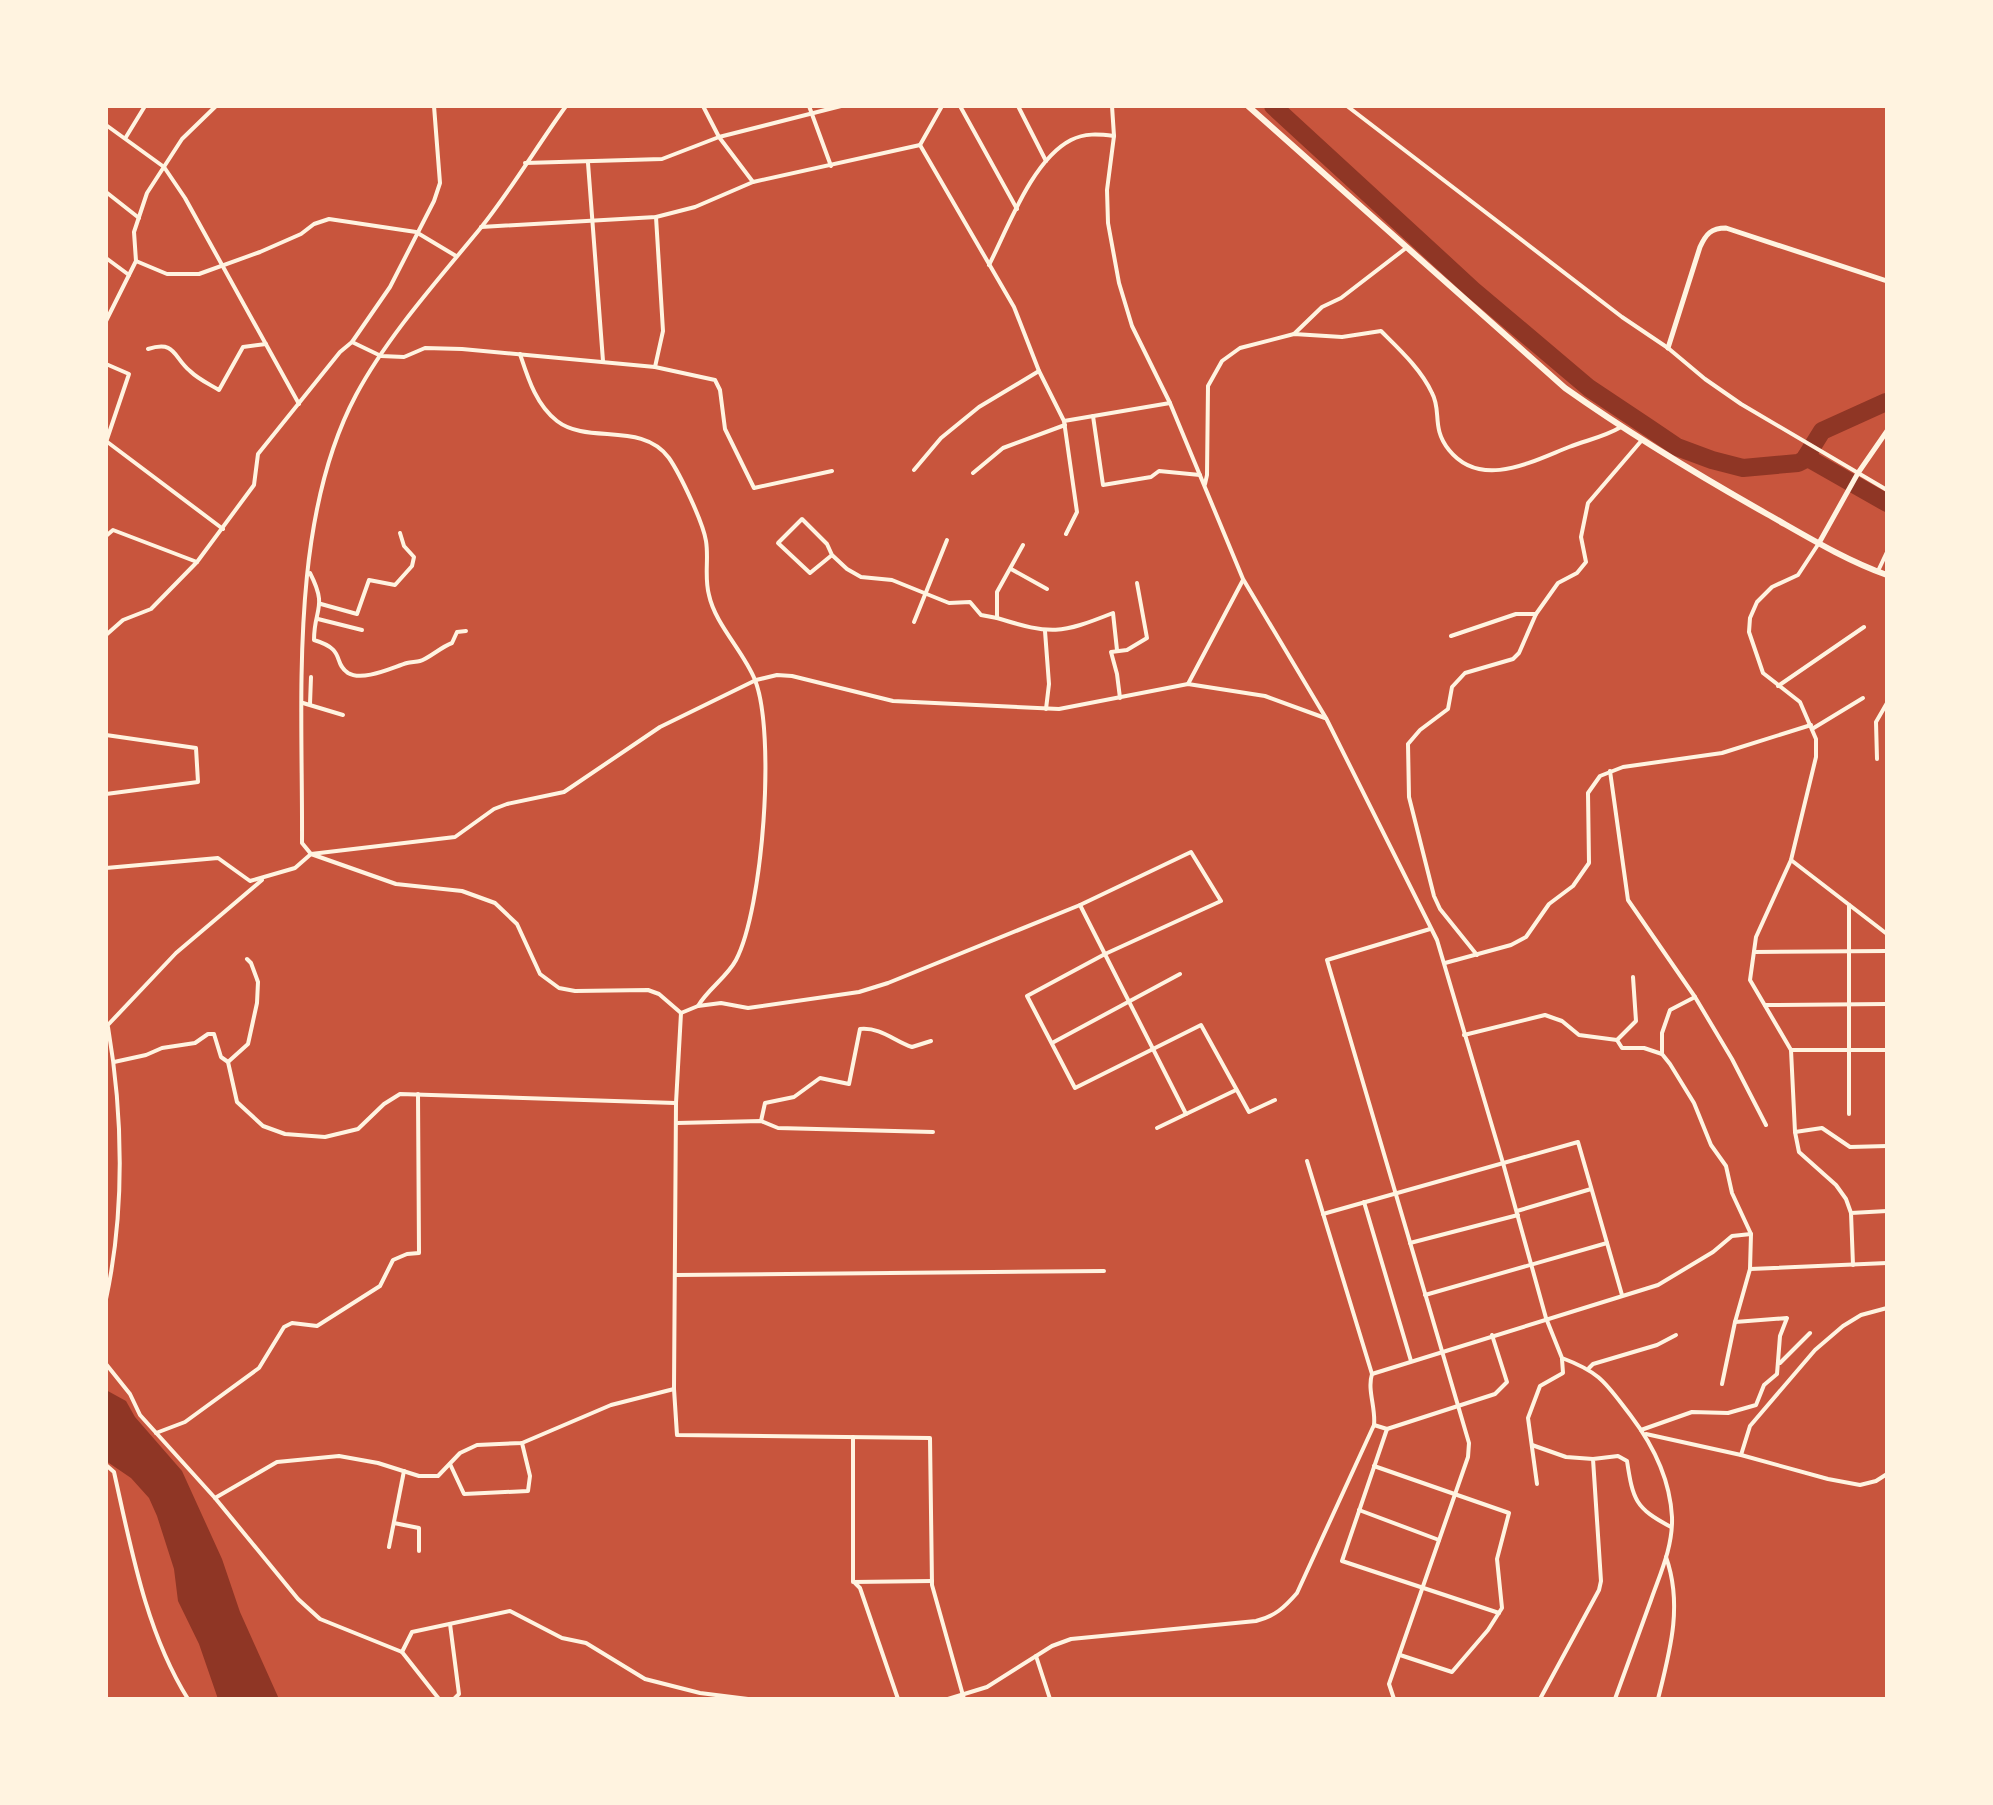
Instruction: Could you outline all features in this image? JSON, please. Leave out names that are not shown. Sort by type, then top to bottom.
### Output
[{"type":"main road","points":[[1248,106],[1565,388],[1642,440],[1819,543],[1887,575]]},
{"type":"street","points":[[126,137],[145,106]]},
{"type":"street","points":[[106,320],[136,261],[134,232],[147,193],[182,139],[216,106]]},
{"type":"street","points":[[106,635],[123,620],[151,609],[197,562],[254,485],[258,454],[340,352],[352,342],[390,287],[440,183],[434,106]]},
{"type":"street","points":[[566,106],[481,227],[381,356],[356,396],[328,466],[316,517],[303,630],[302,843],[311,854],[396,884],[479,895],[495,903],[517,924],[540,974],[548,982],[575,991],[648,990],[659,994],[681,1013]]},
{"type":"street","points":[[703,106],[719,137],[753,182]]},
{"type":"street","points":[[809,106],[831,166]]},
{"type":"street","points":[[525,163],[662,159],[719,137],[841,106]]},
{"type":"street","points":[[481,227],[656,217],[695,207],[753,182],[920,145],[942,106]]},
{"type":"street","points":[[960,106],[1017,209]]},
{"type":"street","points":[[1018,106],[1046,161]]},
{"type":"street","points":[[1112,106],[1114,136],[1107,190],[1113,258],[1132,326],[1170,403],[1243,579],[1326,718],[1445,963],[1546,1318],[1562,1358],[1563,1373],[1540,1386],[1528,1418],[1537,1484]]},
{"type":"street","points":[[1347,106],[1705,379],[1856,476],[1887,490]]},
{"type":"street","points":[[106,125],[164,167],[299,404]]},
{"type":"street","points":[[989,265],[1046,161],[1073,139],[1092,134],[1114,136]]},
{"type":"street","points":[[920,145],[1014,307],[1064,423],[1077,512],[1066,534]]},
{"type":"street","points":[[588,163],[603,361]]},
{"type":"street","points":[[106,192],[139,218]]},
{"type":"street","points":[[655,367],[663,331],[656,217]]},
{"type":"street","points":[[136,261],[167,274],[199,274],[274,246],[329,219],[416,232],[456,256]]},
{"type":"street","points":[[1668,348],[1700,247],[1705,236],[1718,228],[1887,281]]},
{"type":"street","points":[[1294,334],[1322,307],[1341,298],[1407,247]]},
{"type":"street","points":[[106,258],[129,275]]},
{"type":"street","points":[[1204,486],[1207,475],[1208,386],[1211,377],[1222,361],[1240,348],[1294,334],[1342,337],[1381,331],[1409,361],[1434,395],[1436,428],[1448,449],[1459,461],[1476,467],[1511,470],[1570,446],[1609,435],[1621,427]]},
{"type":"street","points":[[352,342],[381,356],[404,357],[425,348],[520,354],[655,367],[715,380],[720,390],[725,429],[754,488],[832,471]]},
{"type":"street","points":[[148,349],[160,345],[173,350],[188,370],[219,390],[243,347],[266,344]]},
{"type":"street","points":[[520,354],[530,385],[545,411],[559,424],[639,438],[657,447],[669,458],[702,525],[707,542],[709,598],[756,680],[763,713],[765,802],[756,898],[750,925],[735,961],[698,1006]]},
{"type":"street","points":[[106,364],[129,374],[106,442],[223,529]]},
{"type":"street","points":[[914,470],[941,438],[979,407],[1039,371]]},
{"type":"street","points":[[973,473],[1003,448],[1064,423],[1170,403]]},
{"type":"street","points":[[1093,416],[1103,485],[1151,477],[1159,471],[1200,475]]},
{"type":"street","points":[[1853,1265],[1851,1213],[1846,1199],[1836,1185],[1799,1152],[1795,1132],[1791,1050],[1750,980],[1756,937],[1791,860],[1816,757],[1816,739],[1800,702],[1763,673],[1749,632],[1750,618],[1757,602],[1772,587],[1798,575],[1856,476],[1887,431]]},
{"type":"street","points":[[1477,955],[1440,909],[1434,896],[1409,797],[1408,744],[1420,730],[1448,709],[1452,687],[1465,673],[1513,659],[1519,653],[1536,614],[1558,583],[1577,573],[1586,562],[1581,537],[1588,503],[1642,440]]},
{"type":"street","points":[[832,555],[810,573],[778,543],[802,519],[827,544],[832,555],[861,577],[892,580],[949,603],[970,602],[981,615],[1045,631],[1072,629],[1113,613],[1117,650]]},
{"type":"street","points":[[106,536],[113,530],[197,562]]},
{"type":"street","points":[[321,604],[357,614],[369,580],[395,585],[412,566],[414,557],[404,546],[400,533]]},
{"type":"street","points":[[914,622],[947,540]]},
{"type":"street","points":[[997,618],[997,592],[1023,545]]},
{"type":"street","points":[[1877,572],[1887,552]]},
{"type":"street","points":[[1011,569],[1047,589]]},
{"type":"street","points":[[309,570],[321,604],[314,640],[337,652],[345,671],[352,675],[393,670],[406,663],[422,661],[452,643],[457,632],[466,631]]},
{"type":"street","points":[[1188,684],[1243,579]]},
{"type":"street","points":[[1120,698],[1111,652],[1127,650],[1147,638],[1137,583]]},
{"type":"street","points":[[1451,636],[1516,614],[1536,614]]},
{"type":"street","points":[[318,619],[362,630]]},
{"type":"street","points":[[1778,686],[1864,627]]},
{"type":"street","points":[[1045,631],[1049,684],[1046,709]]},
{"type":"street","points":[[106,868],[218,858],[250,881],[295,868],[311,854],[455,837],[494,809],[564,792],[660,727],[756,680],[777,675],[893,701],[1046,709],[1079,707],[1188,684],[1265,696],[1326,718]]},
{"type":"street","points":[[310,704],[311,677]]},
{"type":"street","points":[[1445,963],[1526,937],[1549,904],[1573,886],[1589,863],[1588,793],[1600,776],[1610,771],[1722,753],[1811,727],[1863,698]]},
{"type":"street","points":[[303,703],[343,715]]},
{"type":"street","points":[[1877,759],[1876,722],[1887,703]]},
{"type":"street","points":[[106,735],[196,748],[198,782],[106,794]]},
{"type":"street","points":[[1610,771],[1628,900],[1695,997],[1766,1125]]},
{"type":"street","points":[[681,1013],[698,1006],[721,1003],[748,1008],[859,992],[888,983],[1080,905],[1191,852],[1221,901],[1105,954],[1027,996],[1075,1088],[1201,1025],[1249,1112],[1275,1100]]},
{"type":"street","points":[[1791,860],[1887,934]]},
{"type":"street","points":[[106,1299],[117,1220],[118,1111],[107,1027],[176,953],[264,878]]},
{"type":"street","points":[[1080,905],[1186,1114]]},
{"type":"street","points":[[1849,905],[1849,1114]]},
{"type":"street","points":[[1394,1699],[1389,1684],[1468,1457],[1469,1443],[1327,960],[1430,929]]},
{"type":"street","points":[[1754,952],[1887,951]]},
{"type":"street","points":[[228,1062],[248,1044],[257,1003],[258,982],[247,959]]},
{"type":"street","points":[[1052,1043],[1180,974]]},
{"type":"street","points":[[1617,1040],[1636,1021],[1633,977]]},
{"type":"street","points":[[1695,997],[1670,1010],[1662,1033],[1662,1054],[1694,1103],[1711,1145],[1726,1166],[1732,1193],[1751,1234],[1750,1269],[1722,1384]]},
{"type":"street","points":[[1765,1005],[1887,1004]]},
{"type":"street","points":[[681,1013],[676,1103],[674,1389],[677,1435],[930,1438],[932,1581],[963,1697]]},
{"type":"street","points":[[1464,1035],[1545,1015],[1562,1021],[1579,1035],[1617,1040]]},
{"type":"street","points":[[761,1121],[765,1103],[794,1097],[820,1078],[849,1084],[860,1029],[870,1028],[912,1047],[931,1041]]},
{"type":"street","points":[[114,1062],[162,1048],[195,1043],[208,1034],[214,1034],[221,1057],[228,1062],[237,1102],[263,1126],[285,1134],[325,1137],[358,1129],[384,1104],[400,1094],[676,1103]]},
{"type":"street","points":[[1617,1040],[1622,1048],[1644,1048],[1662,1054]]},
{"type":"street","points":[[1791,1050],[1887,1050]]},
{"type":"street","points":[[1157,1128],[1236,1090]]},
{"type":"street","points":[[156,1433],[185,1422],[259,1368],[284,1327],[292,1323],[317,1326],[380,1286],[393,1260],[419,1253],[418,1094]]},
{"type":"street","points":[[676,1123],[761,1121],[778,1128],[933,1132]]},
{"type":"street","points":[[1795,1132],[1822,1128],[1850,1147],[1887,1146]]},
{"type":"street","points":[[1323,1214],[1578,1142],[1622,1295]]},
{"type":"street","points":[[948,1699],[963,1697],[987,1687],[1036,1655],[1071,1639],[1272,1617],[1282,1610],[1306,1579],[1374,1425],[1372,1374],[1307,1161]]},
{"type":"street","points":[[1410,1243],[1592,1189]]},
{"type":"street","points":[[1364,1202],[1411,1361]]},
{"type":"street","points":[[1851,1213],[1887,1211]]},
{"type":"street","points":[[106,1219],[117,1220]]},
{"type":"street","points":[[1372,1374],[1658,1285],[1713,1252],[1732,1236],[1751,1234]]},
{"type":"street","points":[[1425,1295],[1607,1243]]},
{"type":"street","points":[[1750,1269],[1887,1263]]},
{"type":"street","points":[[676,1275],[1104,1271]]},
{"type":"street","points":[[1741,1455],[1750,1426],[1815,1350],[1861,1315],[1887,1308]]},
{"type":"street","points":[[1735,1322],[1787,1318],[1777,1354],[1780,1363]]},
{"type":"street","points":[[1643,1432],[1692,1412],[1728,1413],[1756,1405],[1764,1385],[1777,1374],[1780,1363],[1810,1333]]},
{"type":"street","points":[[1374,1425],[1387,1429],[1495,1394],[1507,1382],[1492,1335]]},
{"type":"street","points":[[1589,1368],[1593,1364],[1657,1345],[1676,1335]]},
{"type":"street","points":[[1562,1358],[1589,1368],[1604,1382],[1655,1452],[1667,1490],[1671,1527],[1666,1557],[1615,1699]]},
{"type":"street","points":[[106,1364],[130,1394],[140,1415],[215,1498],[287,1587],[320,1619],[402,1652],[439,1699]]},
{"type":"street","points":[[215,1498],[277,1462],[339,1456],[419,1476],[438,1476],[460,1453],[477,1445],[522,1443],[611,1405],[674,1389]]},
{"type":"street","points":[[1387,1429],[1342,1561],[1499,1613]]},
{"type":"street","points":[[1643,1432],[1860,1485],[1887,1474]]},
{"type":"street","points":[[853,1437],[853,1582],[860,1588],[898,1699]]},
{"type":"street","points":[[450,1464],[464,1494],[528,1491],[530,1476],[522,1443]]},
{"type":"street","points":[[1532,1445],[1566,1457],[1593,1459],[1618,1456],[1627,1461],[1632,1493],[1646,1514],[1671,1527]]},
{"type":"street","points":[[1540,1699],[1601,1581],[1593,1459]]},
{"type":"street","points":[[106,1465],[114,1472],[144,1593],[169,1661],[188,1699]]},
{"type":"street","points":[[1374,1466],[1509,1513],[1497,1559],[1502,1608],[1488,1630],[1452,1672],[1400,1655]]},
{"type":"street","points":[[389,1547],[404,1471]]},
{"type":"street","points":[[1359,1510],[1439,1540]]},
{"type":"street","points":[[394,1523],[419,1528],[419,1551]]},
{"type":"street","points":[[1658,1699],[1674,1631],[1675,1598],[1666,1557]]},
{"type":"street","points":[[853,1582],[932,1581]]},
{"type":"street","points":[[402,1652],[412,1632],[510,1611],[562,1638],[586,1643],[645,1679],[700,1693],[748,1699]]},
{"type":"street","points":[[450,1624],[459,1694],[454,1699]]},
{"type":"street","points":[[1036,1655],[1050,1699]]},
{"type":"shaded area","points":[[106,1390],[126,1401],[135,1417],[182,1471],[279,1699],[218,1699],[199,1644],[178,1601],[174,1569],[149,1498],[131,1478],[106,1461]]},
{"type":"waterway","points":[[1273,106],[1473,290],[1589,388],[1677,447],[1743,468],[1798,463],[1804,460],[1822,431],[1886,402]]},
{"type":"waterway","points":[[1806,457],[1887,503]]}]
